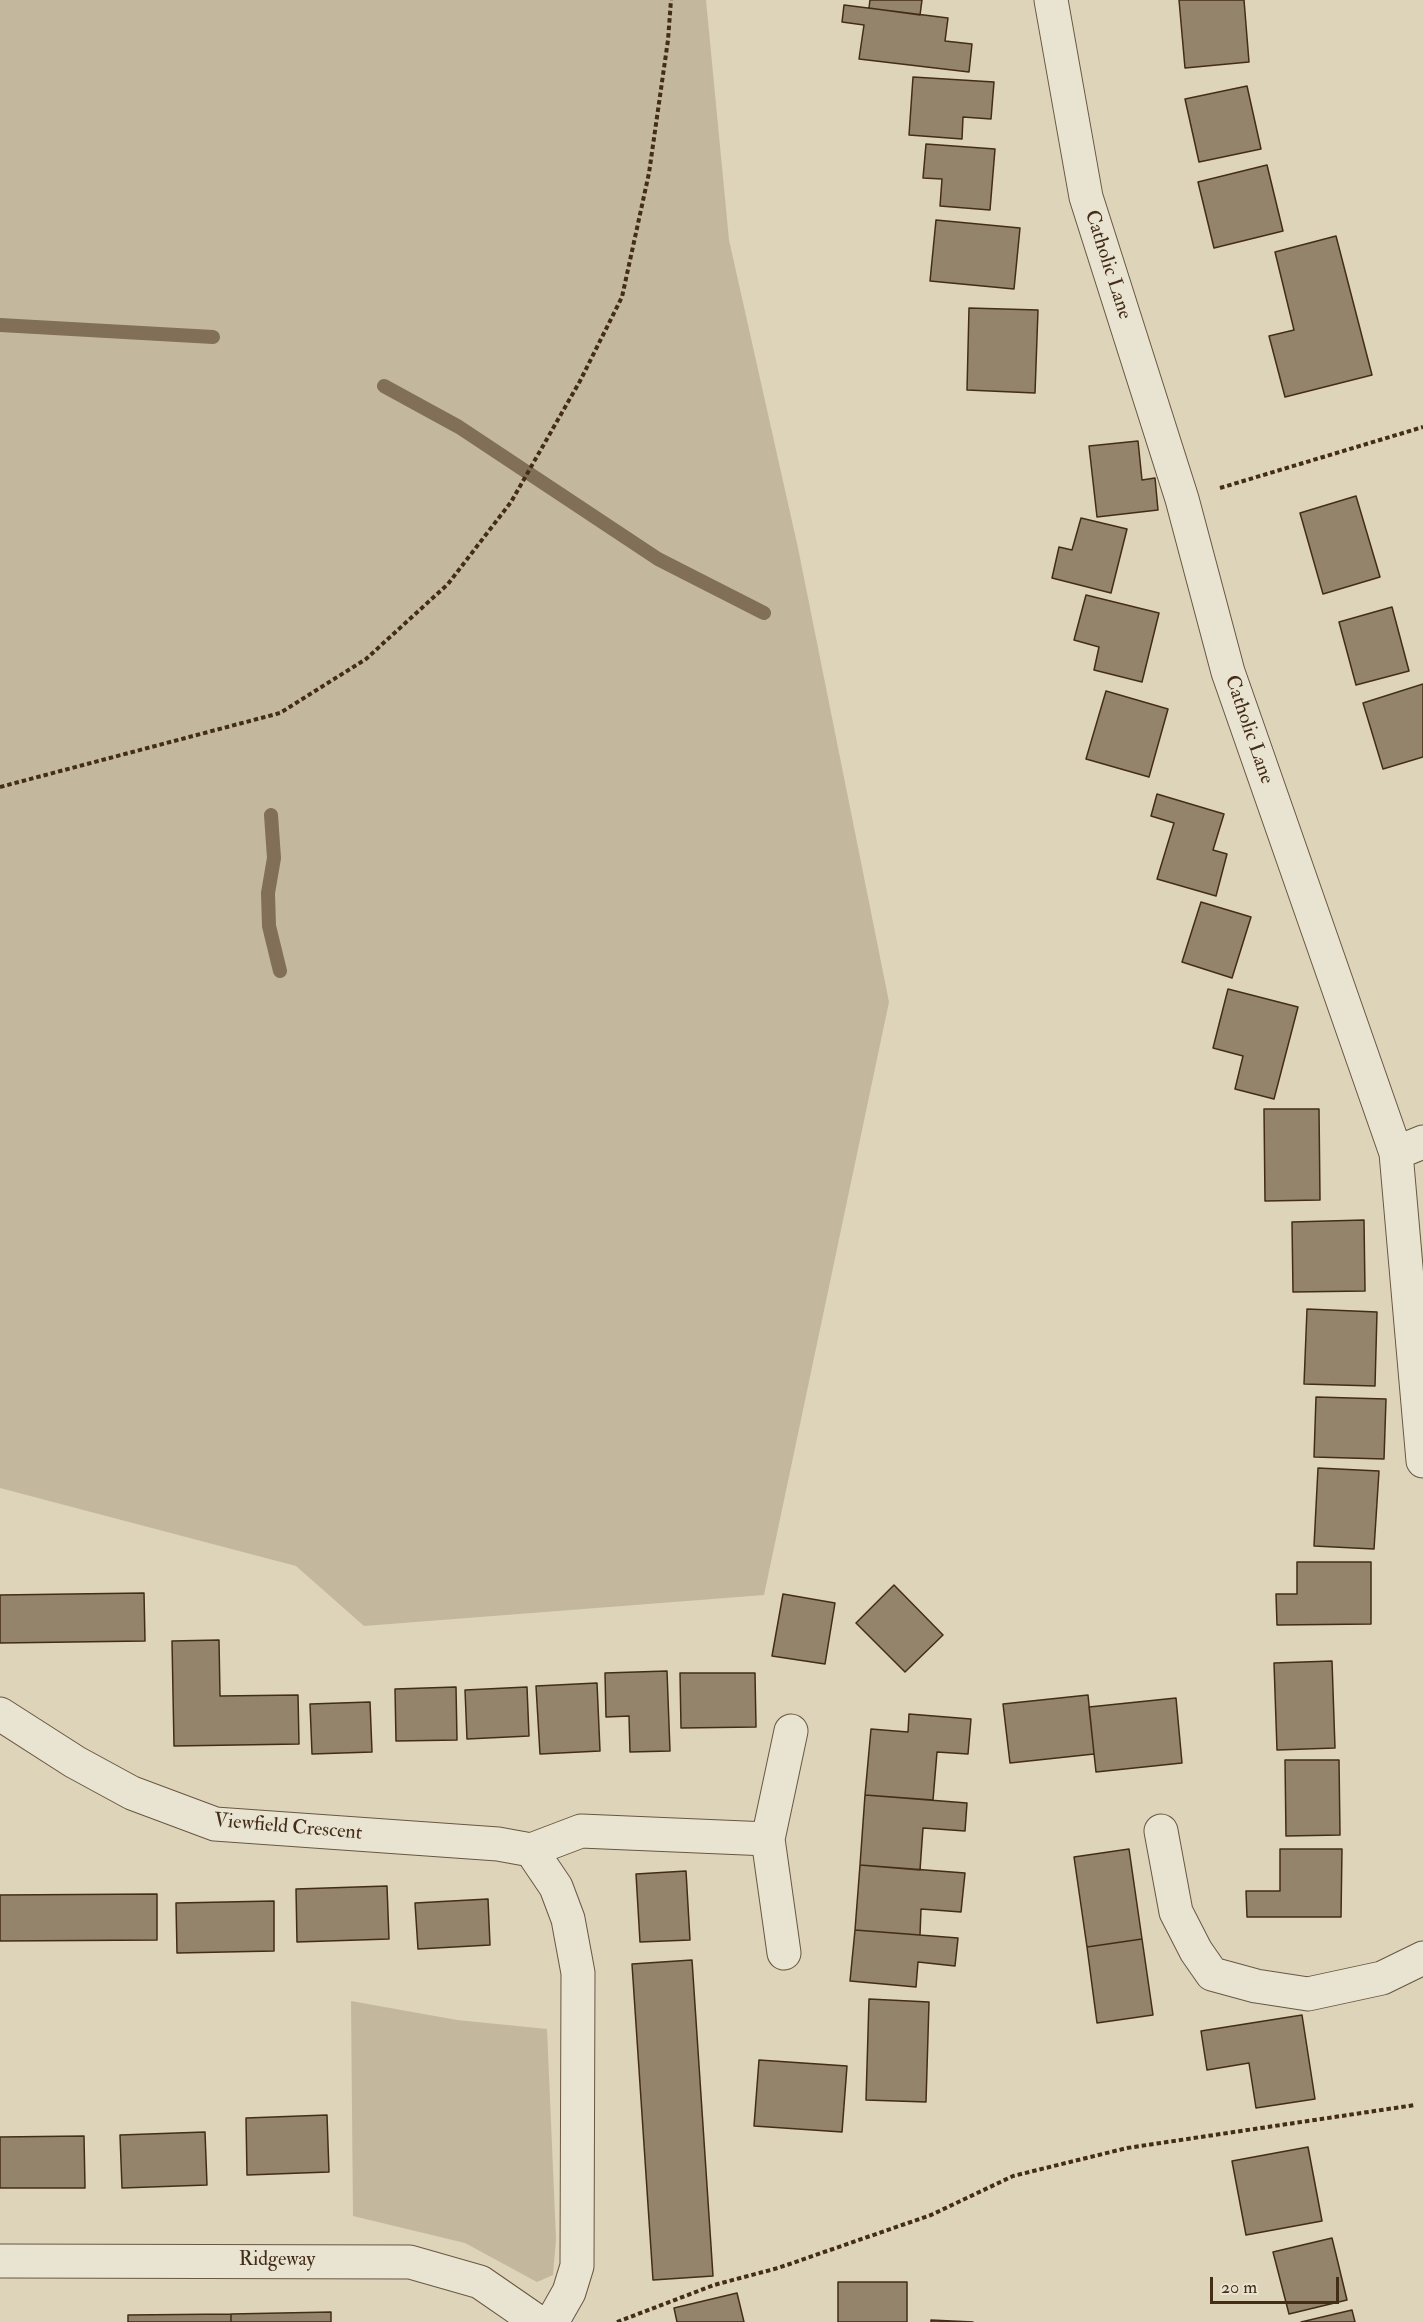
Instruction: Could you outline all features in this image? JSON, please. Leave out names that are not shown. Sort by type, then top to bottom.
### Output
[{"type":"street","name":"Catholic Lane","points":[[1051,0],[1086,197],[1182,499],[1228,672],[1410,1148],[1423,1461]]},
{"type":"street","name":"Viewfield Crescent","points":[[0,1714],[75,1762],[132,1793],[215,1824],[498,1844],[531,1850]]},
{"type":"street","points":[[784,1953],[768,1839],[791,1731]]},
{"type":"street","points":[[552,2322],[569,2292],[577,2266],[578,1972],[568,1919],[556,1887],[531,1850],[581,1831],[768,1839]]},
{"type":"street","points":[[1161,1831],[1176,1912],[1196,1951],[1212,1974],[1256,1986],[1308,1994],[1382,1978],[1423,1958]]},
{"type":"street","name":"Ridgeway","points":[[0,2261],[410,2262],[480,2282],[538,2322]]},
{"type":"path","points":[[0,787],[280,713],[366,659],[448,584],[511,502],[580,381],[622,297],[649,173],[668,40],[671,0]]},
{"type":"path","points":[[1182,499],[1423,427]]},
{"type":"path","points":[[617,2322],[714,2285],[778,2268],[931,2215],[1012,2176],[1127,2148],[1415,2105]]},
{"type":"shaded area","points":[[0,0],[706,0],[729,240],[798,548],[889,1002],[764,1595],[364,1626],[296,1566],[0,1488]]},
{"type":"shaded area","points":[[351,2001],[457,2020],[547,2029],[556,2239],[553,2275],[537,2282],[465,2243],[353,2216]]},
{"type":"building","points":[[870,0],[922,0],[920,15],[869,8]]},
{"type":"building","points":[[1179,0],[1244,0],[1249,62],[1185,68]]},
{"type":"building","points":[[844,5],[948,18],[945,41],[972,44],[969,72],[859,59],[864,25],[842,22]]},
{"type":"building","points":[[913,77],[994,82],[991,119],[963,117],[962,139],[909,135]]},
{"type":"building","points":[[1247,86],[1261,149],[1199,162],[1185,99]]},
{"type":"building","points":[[926,144],[995,149],[990,210],[940,206],[942,179],[923,178]]},
{"type":"building","points":[[1267,165],[1283,231],[1214,248],[1198,182]]},
{"type":"building","points":[[936,220],[1020,228],[1014,289],[930,281]]},
{"type":"building","points":[[1336,236],[1372,375],[1285,397],[1269,336],[1294,330],[1275,252]]},
{"type":"building","points":[[969,308],[1038,310],[1035,393],[967,390]]},
{"type":"building","points":[[1138,441],[1142,480],[1155,478],[1158,510],[1097,517],[1089,446]]},
{"type":"building","points":[[1356,496],[1380,577],[1323,594],[1300,513]]},
{"type":"building","points":[[1081,518],[1127,529],[1111,593],[1052,578],[1059,547],[1072,550]]},
{"type":"building","points":[[1086,595],[1159,613],[1142,682],[1094,670],[1099,647],[1074,640]]},
{"type":"building","points":[[1392,607],[1409,671],[1356,685],[1339,622]]},
{"type":"building","points":[[1423,684],[1423,757],[1383,769],[1363,703]]},
{"type":"building","points":[[1106,691],[1168,709],[1149,777],[1086,759]]},
{"type":"building","points":[[1157,794],[1224,814],[1213,850],[1227,854],[1216,896],[1157,879],[1174,823],[1151,816]]},
{"type":"building","points":[[1201,902],[1251,917],[1232,978],[1182,962]]},
{"type":"building","points":[[1228,989],[1298,1007],[1274,1099],[1235,1089],[1243,1056],[1213,1048]]},
{"type":"building","points":[[1264,1109],[1319,1109],[1320,1200],[1265,1201]]},
{"type":"building","points":[[1364,1220],[1365,1291],[1293,1292],[1292,1222]]},
{"type":"building","points":[[1307,1309],[1377,1312],[1375,1386],[1304,1384]]},
{"type":"building","points":[[1316,1397],[1386,1399],[1384,1459],[1314,1457]]},
{"type":"building","points":[[1318,1468],[1379,1471],[1374,1549],[1314,1546]]},
{"type":"building","points":[[1297,1562],[1371,1562],[1371,1624],[1277,1625],[1276,1594],[1297,1594]]},
{"type":"building","points":[[894,1585],[943,1635],[905,1672],[856,1623]]},
{"type":"building","points":[[144,1593],[145,1641],[0,1643],[0,1595]]},
{"type":"building","points":[[783,1594],[835,1603],[825,1664],[772,1656]]},
{"type":"building","points":[[219,1640],[220,1696],[298,1695],[299,1744],[174,1746],[172,1641]]},
{"type":"building","points":[[1332,1661],[1335,1748],[1277,1750],[1274,1663]]},
{"type":"building","points":[[667,1671],[670,1751],[630,1752],[629,1716],[606,1717],[605,1673]]},
{"type":"building","points":[[680,1673],[755,1673],[756,1727],[681,1728]]},
{"type":"building","points":[[597,1683],[600,1751],[540,1754],[536,1686]]},
{"type":"building","points":[[456,1687],[457,1740],[396,1741],[395,1689]]},
{"type":"building","points":[[527,1687],[529,1736],[467,1739],[465,1690]]},
{"type":"building","points":[[1088,1695],[1094,1754],[1010,1763],[1003,1704]]},
{"type":"building","points":[[1176,1698],[1182,1763],[1096,1772],[1089,1707]]},
{"type":"building","points":[[370,1702],[372,1752],[312,1754],[310,1704]]},
{"type":"building","points":[[909,1714],[971,1719],[968,1754],[937,1752],[933,1800],[865,1795],[871,1729],[908,1732]]},
{"type":"building","points":[[1285,1760],[1339,1760],[1340,1835],[1286,1836]]},
{"type":"building","points":[[865,1795],[967,1803],[965,1831],[923,1828],[920,1870],[860,1865]]},
{"type":"building","points":[[1129,1849],[1142,1939],[1087,1947],[1074,1857]]},
{"type":"building","points":[[1280,1849],[1342,1849],[1341,1917],[1247,1917],[1246,1891],[1280,1891]]},
{"type":"building","points":[[860,1865],[965,1873],[961,1912],[921,1909],[920,1935],[855,1930]]},
{"type":"building","points":[[686,1871],[690,1940],[640,1942],[636,1874]]},
{"type":"building","points":[[387,1886],[389,1939],[297,1942],[296,1889]]},
{"type":"building","points":[[157,1894],[157,1940],[0,1941],[0,1895]]},
{"type":"building","points":[[488,1899],[490,1945],[418,1949],[415,1903]]},
{"type":"building","points":[[274,1901],[274,1951],[177,1953],[176,1903]]},
{"type":"building","points":[[855,1930],[958,1938],[955,1966],[918,1962],[916,1987],[850,1981]]},
{"type":"building","points":[[1142,1939],[1153,2015],[1097,2023],[1087,1947]]},
{"type":"building","points":[[692,1960],[713,2276],[653,2280],[632,1964]]},
{"type":"building","points":[[869,1999],[929,2002],[926,2102],[866,2100]]},
{"type":"building","points":[[1302,2015],[1315,2099],[1256,2108],[1249,2063],[1207,2070],[1201,2031]]},
{"type":"building","points":[[759,2060],[847,2066],[842,2132],[754,2126]]},
{"type":"building","points":[[327,2115],[329,2172],[247,2175],[246,2118]]},
{"type":"building","points":[[205,2132],[207,2185],[122,2188],[120,2135]]},
{"type":"building","points":[[84,2136],[85,2188],[0,2188],[0,2137]]},
{"type":"building","points":[[1308,2147],[1322,2221],[1246,2235],[1232,2161]]},
{"type":"building","points":[[1332,2238],[1347,2300],[1289,2314],[1273,2252]]},
{"type":"building","points":[[838,2282],[907,2282],[907,2322],[838,2322]]},
{"type":"building","points":[[737,2293],[744,2322],[677,2322],[674,2308]]},
{"type":"building","points":[[1352,2310],[1355,2322],[1301,2322]]},
{"type":"building","points":[[331,2312],[331,2322],[231,2322],[231,2314]]},
{"type":"building","points":[[231,2314],[231,2322],[128,2322],[128,2315]]},
{"type":"building","points":[[931,2320],[973,2322],[931,2322]]},
{"type":"waterway","points":[[0,325],[213,337]]},
{"type":"waterway","points":[[384,386],[459,427],[658,559],[764,613]]},
{"type":"waterway","points":[[271,815],[274,858],[268,893],[269,926],[280,971]]}]
